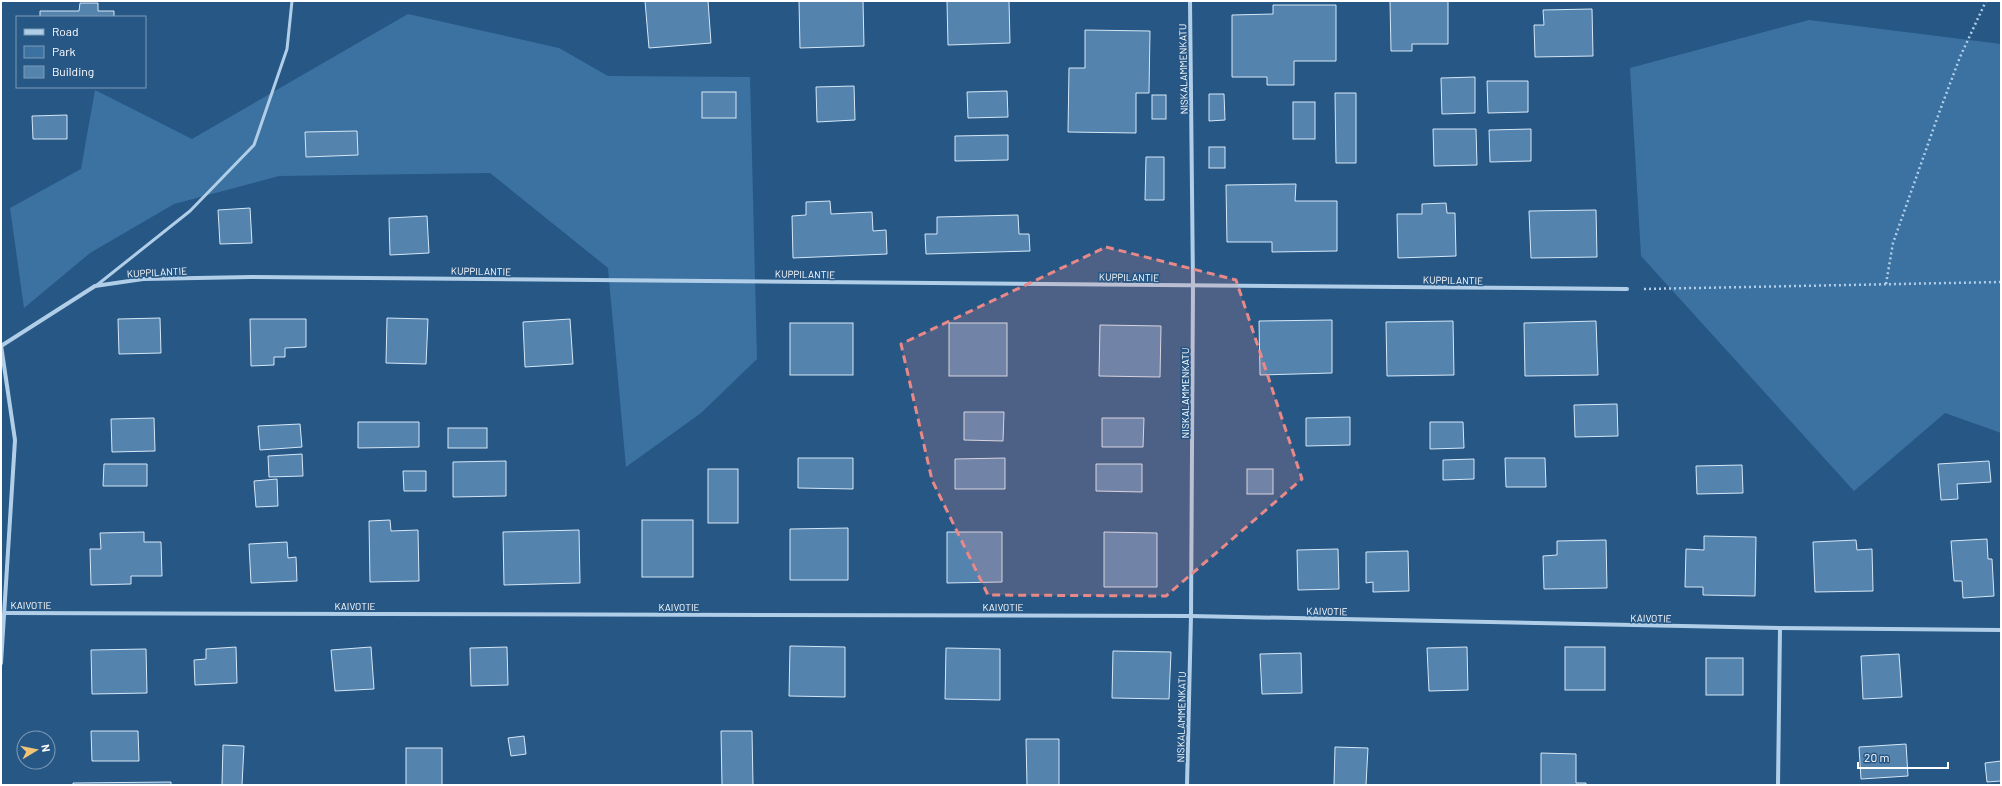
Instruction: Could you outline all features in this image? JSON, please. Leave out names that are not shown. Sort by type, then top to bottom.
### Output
[{"type":"street","name":"NISKALAMMENKATU","points":[[1187,785],[1191,616],[1193,285],[1190,1]]},
{"type":"street","name":"KUPPILANTIE","points":[[1,345],[95,286],[143,279],[251,277],[1627,289]]},
{"type":"street","points":[[1,345],[15,440],[1,664]]},
{"type":"street","name":"KAIVOTIE","points":[[5,613],[1191,616],[1780,628],[2001,630]]},
{"type":"street","points":[[1778,785],[1780,628]]},
{"type":"lane","points":[[95,286],[190,211],[254,145],[287,50],[292,1]]},
{"type":"path","points":[[1886,284],[1893,243],[1960,56],[1986,1]]},
{"type":"path","points":[[1627,289],[2001,282]]},
{"type":"highlighted area","points":[[1106,247],[1236,280],[1302,479],[1166,596],[988,595],[932,480],[901,344]]},
{"type":"green space","points":[[408,14],[559,48],[608,76],[750,77],[757,359],[701,413],[626,467],[608,268],[490,173],[279,176],[174,204],[90,253],[24,308],[10,208],[81,169],[95,90],[192,139]]},
{"type":"green space","points":[[1809,20],[2001,44],[2001,433],[1945,413],[1854,491],[1641,256],[1630,68]]},
{"type":"building","points":[[645,1],[708,1],[711,43],[649,48]]},
{"type":"building","points":[[799,1],[863,1],[864,46],[800,48]]},
{"type":"building","points":[[947,1],[1009,1],[1010,43],[948,45]]},
{"type":"building","points":[[1390,1],[1448,1],[1448,44],[1412,44],[1412,51],[1391,51]]},
{"type":"building","points":[[80,3],[98,3],[98,11],[114,11],[114,16],[40,16],[40,11],[79,11]]},
{"type":"building","points":[[1273,5],[1336,5],[1336,61],[1294,61],[1294,85],[1267,85],[1267,77],[1232,77],[1232,15],[1273,14]]},
{"type":"building","points":[[1592,9],[1593,56],[1535,57],[1534,25],[1544,25],[1543,10]]},
{"type":"building","points":[[1085,30],[1150,31],[1149,93],[1136,93],[1136,133],[1068,132],[1069,68],[1085,68]]},
{"type":"building","points":[[1475,77],[1475,113],[1442,114],[1441,78]]},
{"type":"building","points":[[1487,81],[1528,81],[1528,112],[1488,113]]},
{"type":"building","points":[[854,86],[855,120],[817,122],[816,87]]},
{"type":"building","points":[[1007,91],[1008,117],[968,118],[967,92]]},
{"type":"building","points":[[702,92],[736,92],[736,118],[702,118]]},
{"type":"building","points":[[1335,93],[1356,93],[1356,163],[1336,163]]},
{"type":"building","points":[[1209,94],[1224,94],[1225,120],[1209,121]]},
{"type":"building","points":[[1152,95],[1166,95],[1166,119],[1152,119]]},
{"type":"building","points":[[1293,102],[1315,102],[1315,139],[1293,139]]},
{"type":"building","points":[[67,115],[67,139],[33,139],[32,116]]},
{"type":"building","points":[[1433,129],[1476,129],[1477,165],[1434,166]]},
{"type":"building","points":[[1531,129],[1531,161],[1490,162],[1489,130]]},
{"type":"building","points":[[357,131],[358,155],[306,157],[305,132]]},
{"type":"building","points":[[1008,135],[1008,160],[955,161],[955,136]]},
{"type":"building","points":[[1209,147],[1225,147],[1225,168],[1209,168]]},
{"type":"building","points":[[1146,157],[1164,157],[1164,200],[1145,200]]},
{"type":"building","points":[[1296,184],[1295,201],[1337,201],[1337,251],[1272,252],[1272,242],[1227,242],[1226,185]]},
{"type":"building","points":[[830,201],[831,214],[872,212],[873,231],[886,230],[887,254],[793,258],[792,216],[806,215],[806,202]]},
{"type":"building","points":[[1446,203],[1447,213],[1455,213],[1456,256],[1398,258],[1397,214],[1422,214],[1422,204]]},
{"type":"building","points":[[250,208],[252,243],[220,244],[218,210]]},
{"type":"building","points":[[1596,210],[1597,257],[1531,258],[1529,211]]},
{"type":"building","points":[[1018,215],[1019,234],[1029,234],[1030,251],[926,254],[925,234],[937,234],[937,217]]},
{"type":"building","points":[[427,216],[429,253],[390,255],[389,218]]},
{"type":"building","points":[[160,318],[161,353],[119,354],[118,319]]},
{"type":"building","points":[[387,318],[428,319],[426,364],[386,363]]},
{"type":"building","points":[[250,319],[306,319],[306,347],[285,348],[285,357],[274,357],[274,365],[251,366]]},
{"type":"building","points":[[570,319],[573,364],[525,367],[523,322]]},
{"type":"building","points":[[1332,320],[1332,373],[1260,375],[1259,321]]},
{"type":"building","points":[[1453,321],[1454,375],[1387,376],[1386,322]]},
{"type":"building","points":[[1596,321],[1598,375],[1525,376],[1524,323]]},
{"type":"building","points":[[790,323],[853,323],[853,375],[790,375]]},
{"type":"building","points":[[949,323],[1007,323],[1007,376],[949,376]]},
{"type":"building","points":[[1100,325],[1161,326],[1160,377],[1099,376]]},
{"type":"building","points":[[1617,404],[1618,436],[1575,437],[1574,405]]},
{"type":"building","points":[[964,412],[1004,412],[1003,441],[964,440]]},
{"type":"building","points":[[1350,417],[1350,445],[1306,446],[1306,418]]},
{"type":"building","points":[[154,418],[155,451],[112,452],[111,419]]},
{"type":"building","points":[[1102,418],[1144,418],[1143,447],[1102,447]]},
{"type":"building","points":[[358,422],[419,422],[419,447],[358,448]]},
{"type":"building","points":[[1430,422],[1463,422],[1464,448],[1430,449]]},
{"type":"building","points":[[300,424],[302,447],[260,450],[258,426]]},
{"type":"building","points":[[448,428],[487,428],[487,448],[448,448]]},
{"type":"building","points":[[302,454],[303,476],[269,477],[268,456]]},
{"type":"building","points":[[798,458],[853,458],[853,489],[798,488]]},
{"type":"building","points":[[1005,458],[1005,489],[955,489],[955,459]]},
{"type":"building","points":[[1505,458],[1545,458],[1546,487],[1506,487]]},
{"type":"building","points":[[1474,459],[1474,479],[1443,480],[1443,460]]},
{"type":"building","points":[[506,461],[506,496],[453,497],[453,462]]},
{"type":"building","points":[[1989,461],[1991,482],[1957,484],[1958,499],[1941,500],[1938,464]]},
{"type":"building","points":[[104,464],[147,464],[147,486],[103,486]]},
{"type":"building","points":[[1096,464],[1142,464],[1142,492],[1096,491]]},
{"type":"building","points":[[1742,465],[1743,493],[1697,494],[1696,466]]},
{"type":"building","points":[[708,469],[738,469],[738,523],[708,523]]},
{"type":"building","points":[[1247,469],[1273,469],[1273,494],[1247,494]]},
{"type":"building","points":[[403,471],[426,471],[426,491],[404,491]]},
{"type":"building","points":[[277,479],[278,506],[256,507],[254,481]]},
{"type":"building","points":[[390,520],[391,531],[418,530],[419,581],[370,582],[369,521]]},
{"type":"building","points":[[642,520],[693,520],[693,577],[642,577]]},
{"type":"building","points":[[848,528],[848,580],[790,580],[790,529]]},
{"type":"building","points":[[579,530],[580,583],[504,585],[503,532]]},
{"type":"building","points":[[144,532],[144,542],[161,542],[162,576],[131,576],[131,584],[91,585],[90,549],[101,549],[100,533]]},
{"type":"building","points":[[947,532],[1002,532],[1002,582],[947,583]]},
{"type":"building","points":[[1104,532],[1157,533],[1157,587],[1104,587]]},
{"type":"building","points":[[1704,536],[1756,537],[1755,596],[1703,595],[1703,587],[1685,587],[1686,549],[1704,550]]},
{"type":"building","points":[[1987,539],[1988,559],[1992,559],[1994,596],[1963,598],[1962,581],[1954,581],[1951,541]]},
{"type":"building","points":[[1606,540],[1607,588],[1544,589],[1543,556],[1557,555],[1557,541]]},
{"type":"building","points":[[1856,540],[1857,550],[1872,549],[1873,591],[1815,592],[1813,542]]},
{"type":"building","points":[[287,542],[288,558],[296,557],[297,581],[251,583],[249,544]]},
{"type":"building","points":[[1338,549],[1339,589],[1298,590],[1297,550]]},
{"type":"building","points":[[1408,551],[1409,591],[1373,592],[1373,582],[1366,583],[1366,552]]},
{"type":"building","points":[[790,646],[845,647],[845,697],[789,696]]},
{"type":"building","points":[[236,647],[237,683],[195,685],[194,660],[206,659],[206,649]]},
{"type":"building","points":[[371,647],[374,689],[335,691],[331,650]]},
{"type":"building","points":[[507,647],[508,685],[471,686],[470,648]]},
{"type":"building","points":[[1467,647],[1468,690],[1429,691],[1427,648]]},
{"type":"building","points":[[1565,647],[1605,647],[1605,690],[1565,690]]},
{"type":"building","points":[[946,648],[1000,649],[1000,700],[945,699]]},
{"type":"building","points":[[146,649],[147,693],[92,694],[91,650]]},
{"type":"building","points":[[1113,651],[1171,652],[1169,699],[1112,698]]},
{"type":"building","points":[[1301,653],[1302,693],[1262,694],[1260,654]]},
{"type":"building","points":[[1899,654],[1902,697],[1863,699],[1861,656]]},
{"type":"building","points":[[1706,658],[1743,658],[1743,695],[1706,695]]},
{"type":"building","points":[[91,731],[138,731],[139,761],[92,761]]},
{"type":"building","points":[[721,731],[752,731],[753,785],[722,785]]},
{"type":"building","points":[[524,736],[526,754],[511,756],[508,738]]},
{"type":"building","points":[[1026,739],[1059,739],[1059,785],[1027,785]]},
{"type":"building","points":[[1906,744],[1908,776],[1861,779],[1859,747]]},
{"type":"building","points":[[223,745],[244,746],[242,785],[222,785]]},
{"type":"building","points":[[1335,747],[1368,748],[1366,785],[1334,785]]},
{"type":"building","points":[[406,748],[442,748],[442,785],[406,785]]},
{"type":"building","points":[[1541,753],[1576,754],[1576,783],[1586,783],[1586,785],[1541,785]]},
{"type":"building","points":[[2001,761],[2001,781],[1987,782],[1985,763]]},
{"type":"building","points":[[171,782],[171,785],[73,785],[73,783]]}]
